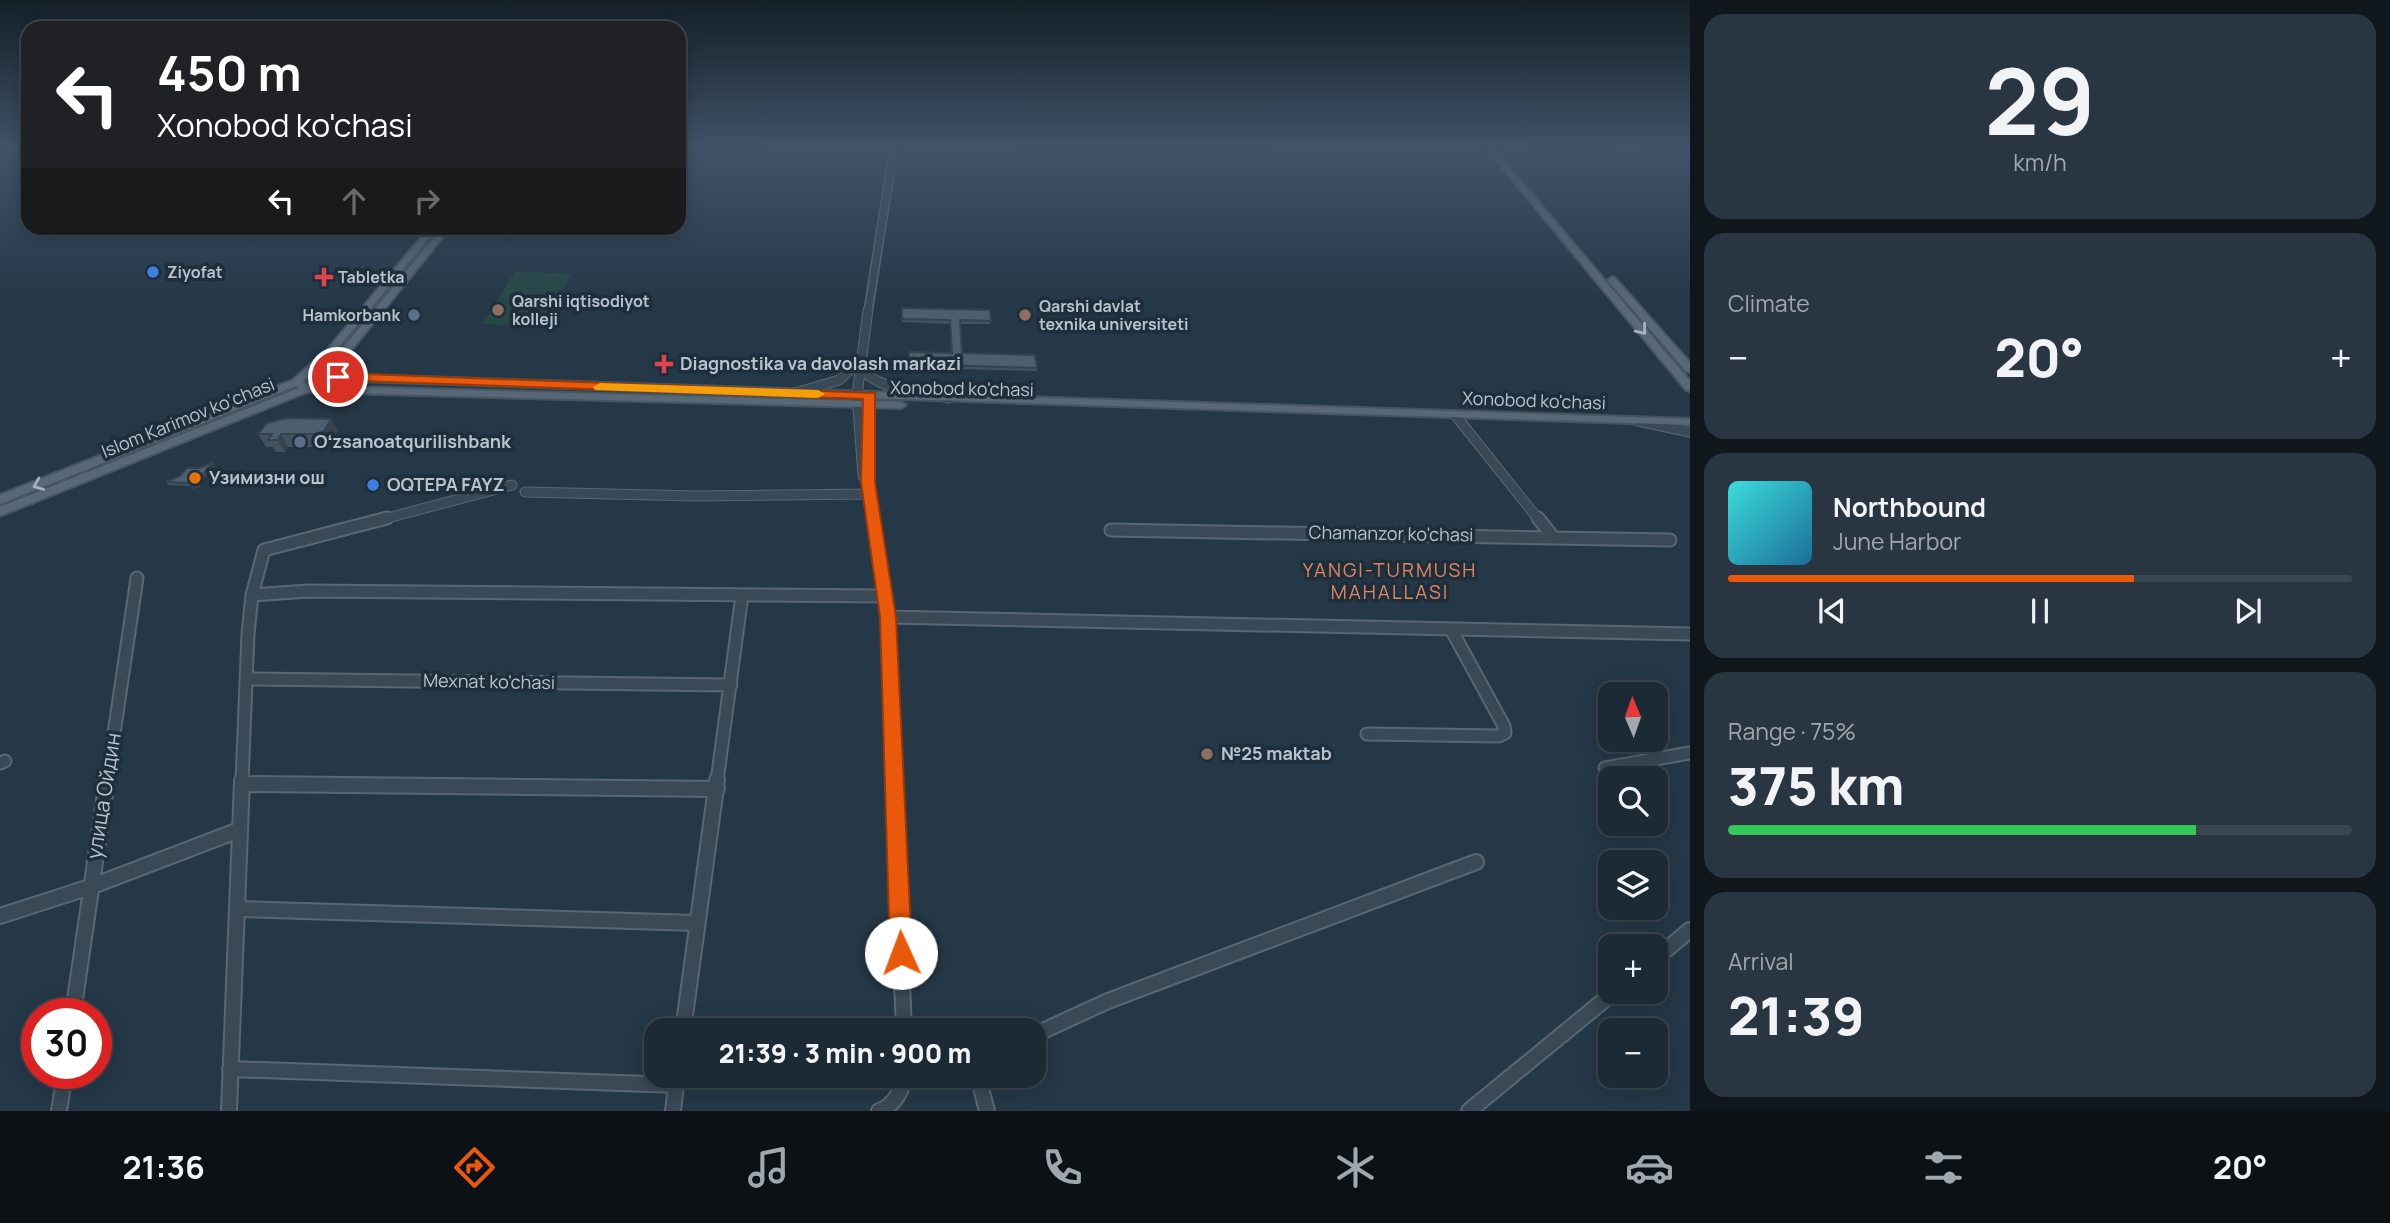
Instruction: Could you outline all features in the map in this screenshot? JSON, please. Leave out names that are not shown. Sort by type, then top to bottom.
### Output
[{"type":"main road","points":[[1532,199],[1690,388]]},
{"type":"main road","points":[[1542,199],[1690,369]]},
{"type":"main road","name":"Islom Karimov ko‘chasi","points":[[303,383],[427,235]]},
{"type":"main road","name":"Islom Karimov ko‘chasi","points":[[0,500],[71,477],[325,376],[440,235]]},
{"type":"main road","name":"Xonobod ko'chasi","points":[[325,376],[791,394],[864,400],[948,398],[1690,422]]},
{"type":"main road","name":"Xonobod ko'chasi","points":[[303,383],[1270,414],[1293,411]]},
{"type":"main road","name":"Islom Karimov ko‘chasi","points":[[0,512],[71,477]]},
{"type":"street","points":[[886,199],[859,363],[864,400],[863,476],[869,488],[888,617],[903,1018]]},
{"type":"street","points":[[1609,290],[1620,290]]},
{"type":"street","points":[[791,394],[839,380],[859,363]]},
{"type":"street","points":[[859,363],[866,377],[877,384],[921,390],[948,398]]},
{"type":"street","points":[[1456,416],[1553,537]]},
{"type":"street","points":[[1638,421],[1690,432]]},
{"type":"street","points":[[229,1111],[239,830],[244,783],[252,595],[264,550],[512,485]]},
{"type":"street","points":[[525,492],[695,496],[869,488]]},
{"type":"street","name":"Chamanzor ko'chasi","points":[[1111,530],[1670,540]]},
{"type":"street","name":"улица Ойдин","points":[[75,998],[137,578]]},
{"type":"street","points":[[252,595],[322,591],[886,596]]},
{"type":"street","points":[[685,1018],[742,595]]},
{"type":"street","points":[[888,617],[1690,634]]},
{"type":"street","points":[[1367,734],[1499,736],[1505,733],[1504,726],[1452,631]]},
{"type":"street","name":"Mexnat ko'chasi","points":[[248,679],[731,685]]},
{"type":"street","points":[[1616,766],[1690,752]]},
{"type":"street","points":[[244,783],[717,789]]},
{"type":"street","points":[[0,916],[90,887],[239,830]]},
{"type":"street","points":[[1046,1029],[1108,1001],[1476,862]]},
{"type":"street","points":[[237,909],[697,923]]},
{"type":"street","points":[[1668,948],[1690,930]]},
{"type":"street","points":[[1469,1111],[1599,1004]]},
{"type":"street","points":[[230,1069],[644,1080]]},
{"type":"street","points":[[673,1111],[675,1088]]},
{"type":"street","points":[[879,1111],[888,1108],[902,1088]]},
{"type":"street","points":[[981,1088],[987,1111]]},
{"type":"street","points":[[59,1111],[62,1089]]},
{"type":"green space","points":[[515,271],[571,274],[542,327],[483,324]]},
{"type":"building","points":[[902,308],[990,310],[991,321],[960,320],[962,353],[1035,355],[1037,368],[909,364],[909,352],[952,353],[950,320],[902,319]]},
{"type":"building","points":[[287,418],[331,419],[322,434],[281,434],[278,440],[268,440],[272,434],[258,434],[267,423]]},
{"type":"building","points":[[213,462],[198,484],[191,486],[190,483],[166,482],[180,476],[187,468],[200,468]]},
{"type":"slow traffic","points":[[600,387],[818,394]]},
{"type":"place","name":"Ziyofat","points":[[153,272]]},
{"type":"place","name":"Tabletka","points":[[324,277]]},
{"type":"place","name":"Qarshi iqtisodiyot kolleji","points":[[498,310]]},
{"type":"place","name":"Hamkorbank","points":[[414,315]]},
{"type":"place","name":"Qarshi davlat texnika universiteti","points":[[1025,315]]},
{"type":"place","name":"Diagnostika va davolash markazi","points":[[664,364]]},
{"type":"place","name":"Oʻzsanoatqurilishbank","points":[[300,442]]},
{"type":"place","name":"Узимизни ош","points":[[195,478]]},
{"type":"place","name":"OQTEPA FAYZ","points":[[373,485]]},
{"type":"place","name":"№25 maktab","points":[[1207,754]]},
{"type":"district","name":"YANGI-TURMUSH MAHALLASI","points":[[1390,581]]},
{"type":"route","points":[[338,377],[870,396],[868,482],[888,617],[901,953]]}]
